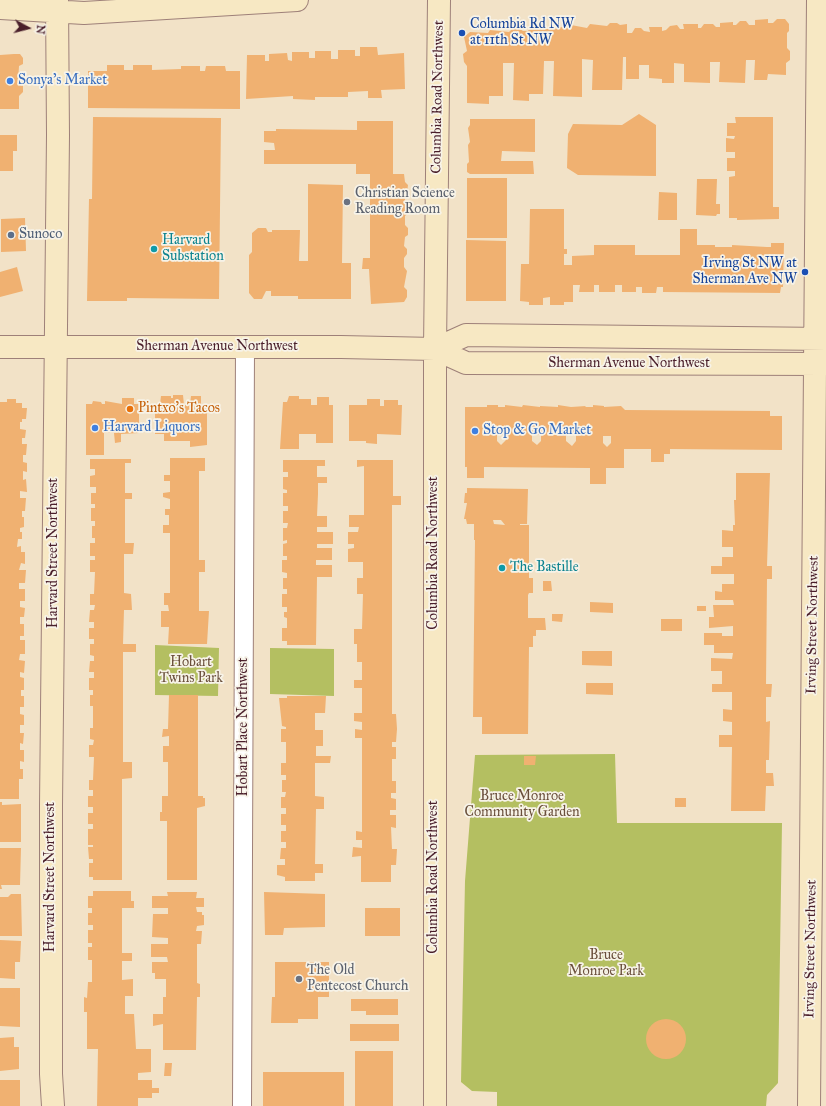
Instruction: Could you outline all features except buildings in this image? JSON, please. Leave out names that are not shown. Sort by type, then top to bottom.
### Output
[{"type":"main road","points":[[0,8],[57,6],[84,13],[297,0]]},
{"type":"main road","name":"Columbia Road Northwest","points":[[434,1106],[435,349],[439,0]]},
{"type":"main road","name":"Irving Street Northwest","points":[[809,1106],[821,364],[818,0]]},
{"type":"main road","name":"Harvard Street Northwest","points":[[53,1106],[51,1074],[51,804],[58,135],[57,6]]},
{"type":"main road","name":"Sherman Avenue Northwest","points":[[435,349],[466,335],[821,339]]},
{"type":"main road","name":"Sherman Avenue Northwest","points":[[0,347],[435,349],[466,363],[821,364]]},
{"type":"street","name":"Hobart Place Northwest","points":[[242,1106],[245,347]]},
{"type":"green space","name":"Hobart Twins Park","points":[[155,645],[219,648],[218,696],[155,695]]},
{"type":"green space","points":[[270,648],[334,649],[334,696],[270,694]]},
{"type":"green space","name":"Bruce Monroe Park","points":[[615,754],[617,823],[782,823],[778,1083],[767,1095],[766,1106],[497,1106],[497,1092],[472,1091],[461,1082],[465,881],[475,755]]},
{"type":"place","name":"Columbia Rd NW at 11th St NW","points":[[462,33]]},
{"type":"place","name":"Sonya's Market","points":[[10,81]]},
{"type":"place","name":"Christian Science Reading Room","points":[[347,202]]},
{"type":"place","name":"Sunoco","points":[[11,235]]},
{"type":"place","name":"Harvard Substation","points":[[154,249]]},
{"type":"place","name":"Irving St NW at Sherman Ave NW","points":[[805,272]]},
{"type":"place","name":"Pintxo's Tacos","points":[[130,409]]},
{"type":"place","name":"Harvard Liquors","points":[[95,428]]},
{"type":"place","name":"Stop & Go Market","points":[[475,431]]},
{"type":"place","name":"The Bastille","points":[[502,568]]},
{"type":"place","name":"The Old Pentecost Church","points":[[299,979]]},
{"type":"park label","name":"Bruce Monroe Community Garden","points":[[522,806]]}]
